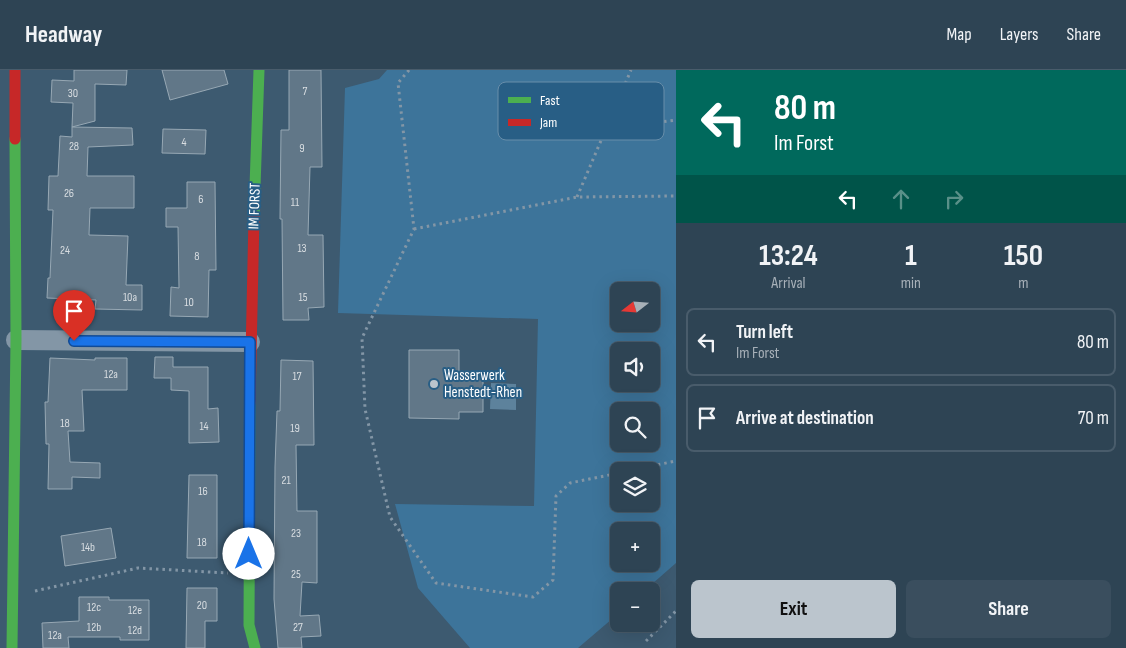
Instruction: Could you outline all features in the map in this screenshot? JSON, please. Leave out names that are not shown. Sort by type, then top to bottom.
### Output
[{"type":"street","points":[[12,648],[16,340],[15,70]]},
{"type":"street","name":"IM FORST","points":[[255,648],[249,625],[250,342],[259,70]]},
{"type":"street","points":[[16,340],[250,342]]},
{"type":"path","points":[[409,70],[398,83],[414,229],[362,338],[365,409],[390,517],[436,583],[533,597],[553,580],[556,496],[570,483],[610,475]]},
{"type":"path","points":[[626,82],[631,70]]},
{"type":"path","points":[[577,197],[601,140]]},
{"type":"path","points":[[414,229],[577,197],[676,196]]},
{"type":"path","points":[[660,464],[676,461]]},
{"type":"path","points":[[12,596],[138,568],[249,574]]},
{"type":"path","points":[[646,641],[676,612]]},
{"type":"shaded area","points":[[387,70],[676,70],[676,563],[654,582],[610,582],[610,621],[578,648],[470,648],[418,588],[395,504],[534,506],[538,319],[338,313],[345,88],[379,79]]},
{"type":"shaded area","points":[[491,383],[516,384],[516,410],[490,409]]},
{"type":"building","points":[[74,70],[127,70],[126,85],[95,84],[95,121],[72,127],[73,103],[51,102],[52,80],[74,81]]},
{"type":"building","points":[[162,70],[224,70],[228,84],[170,100]]},
{"type":"building","points":[[289,70],[321,70],[322,167],[310,167],[308,235],[323,235],[324,307],[308,308],[309,320],[283,320],[282,219],[280,219],[281,130],[289,130]]},
{"type":"building","points":[[72,127],[132,128],[133,145],[88,147],[87,176],[134,176],[134,208],[90,208],[89,235],[128,236],[126,285],[142,285],[142,310],[95,309],[96,300],[47,298],[48,278],[50,278],[53,210],[48,210],[49,176],[58,176],[60,136],[72,137]]},
{"type":"building","points":[[163,129],[206,130],[205,154],[162,153]]},
{"type":"building","points":[[187,182],[215,182],[216,270],[209,270],[208,317],[170,316],[171,287],[179,288],[178,227],[166,227],[166,208],[187,208]]},
{"type":"building","name":"Wasserwerk Henstedt-Rhen","points":[[409,350],[459,350],[459,372],[483,372],[483,412],[459,412],[459,419],[409,418]]},
{"type":"building","points":[[155,357],[173,357],[173,367],[208,367],[208,409],[218,408],[219,442],[189,443],[189,391],[171,390],[171,378],[154,378]]},
{"type":"building","points":[[50,358],[95,360],[95,358],[127,358],[127,390],[82,390],[84,431],[68,431],[70,462],[100,463],[100,478],[72,477],[72,489],[48,489],[49,444],[46,444],[45,402],[48,402]]},
{"type":"building","points":[[281,360],[313,361],[314,445],[296,445],[297,511],[317,511],[317,583],[302,582],[300,616],[319,615],[321,636],[301,637],[302,648],[278,648],[274,599],[275,467],[277,411],[280,411]]},
{"type":"building","points":[[189,475],[217,475],[217,558],[187,558]]},
{"type":"building","points":[[111,528],[116,558],[65,566],[61,536]]},
{"type":"building","points":[[187,588],[217,588],[217,621],[205,621],[205,648],[186,648]]},
{"type":"building","points":[[79,597],[109,597],[109,600],[149,600],[149,640],[120,640],[120,637],[68,637],[69,648],[43,648],[42,623],[79,621]]},
{"type":"traffic: fast","points":[[254,216],[259,70]]},
{"type":"traffic: fast","points":[[12,648],[16,340],[15,139]]},
{"type":"traffic: fast","points":[[250,403],[249,625],[255,648]]},
{"type":"traffic: jam","points":[[15,70],[15,139]]},
{"type":"traffic: jam","points":[[250,403],[254,216]]},
{"type":"place","name":"Wasserwerk Henstedt-Rhen","points":[[434,384]]},
{"type":"route","points":[[74,341],[250,342],[249,554]]}]
